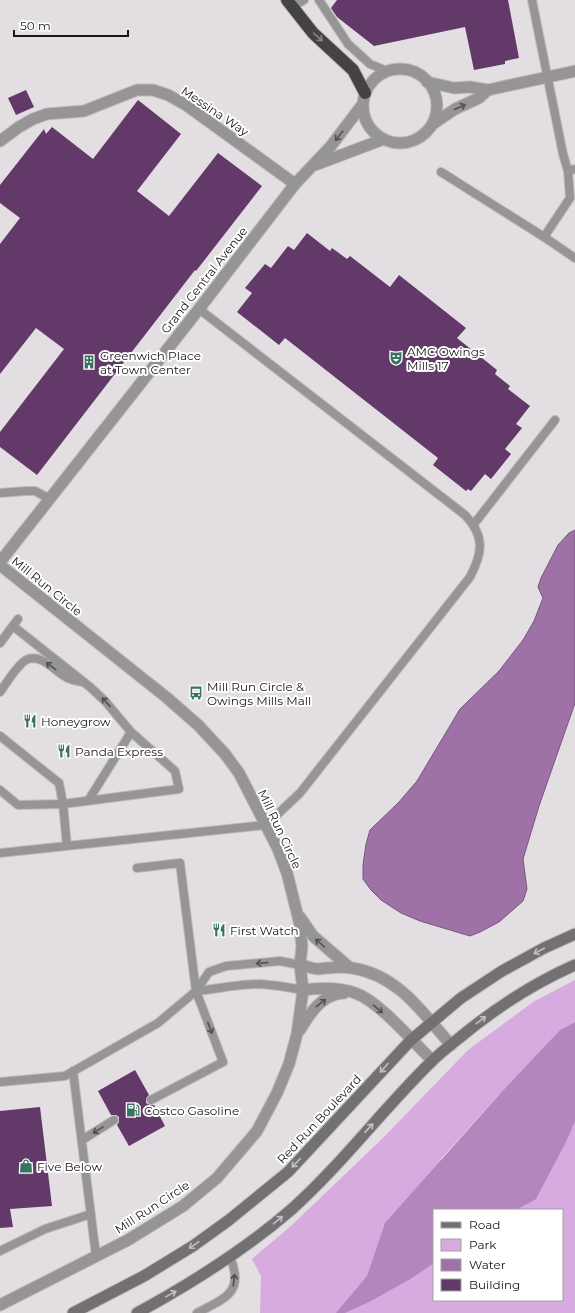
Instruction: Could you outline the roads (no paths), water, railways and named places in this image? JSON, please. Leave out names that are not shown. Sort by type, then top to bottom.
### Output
[{"type":"highway","points":[[289,4],[313,33],[353,70],[365,93]]},
{"type":"main road","name":"Red Run Boulevard","points":[[73,1313],[150,1272],[193,1246],[229,1220],[288,1172],[411,1040],[461,998],[502,971],[544,948],[575,934]]},
{"type":"main road","points":[[137,1313],[185,1286],[230,1257],[254,1240],[292,1208],[324,1178],[432,1060],[480,1020],[519,994],[554,974],[575,965]]},
{"type":"street","name":"Grand Central Avenue","points":[[0,562],[199,309],[295,184],[336,141],[362,105],[365,93],[370,84],[378,76],[388,71],[400,69],[412,72],[427,82],[454,88],[470,87],[488,90],[575,71]]},
{"type":"street","points":[[427,82],[432,88],[436,99],[436,112],[432,124]]},
{"type":"street","name":"Messina Way","points":[[0,141],[19,127],[33,119],[47,114],[84,111],[137,90],[153,90],[168,95],[186,105],[295,184]]},
{"type":"street","name":"Grand Central Avenue","points":[[313,166],[384,140],[402,143],[414,140],[425,134],[432,124],[455,109],[479,98],[488,90]]},
{"type":"street","points":[[362,105],[364,117],[370,129],[384,140]]},
{"type":"street","name":"Mill Run Circle","points":[[0,565],[166,697],[198,725],[225,754],[239,773],[278,849],[287,873],[297,912],[302,946],[300,965],[303,990],[297,1034],[289,1064],[277,1093],[257,1131],[218,1178],[183,1206],[128,1240],[0,1305]]},
{"type":"street","points":[[297,912],[313,936],[350,968]]},
{"type":"street","points":[[300,965],[317,969],[330,967],[350,968],[363,970],[378,975],[394,985],[414,1002],[451,1045]]},
{"type":"street","points":[[303,990],[343,990],[357,993],[377,1007],[432,1060]]},
{"type":"street","points":[[297,1034],[312,1010],[330,996],[357,993]]},
{"type":"lane","points":[[289,4],[304,0]]},
{"type":"lane","points":[[319,0],[348,44],[370,64],[388,71]]},
{"type":"lane","points":[[532,0],[563,154],[572,170],[570,198],[544,237]]},
{"type":"lane","points":[[441,172],[575,258]]},
{"type":"lane","points":[[0,852],[266,825],[300,793],[470,577],[477,564],[480,544],[474,524],[465,515],[199,309]]},
{"type":"lane","points":[[474,524],[555,420]]},
{"type":"lane","points":[[0,493],[26,491],[35,492],[50,499]]},
{"type":"lane","points":[[0,643],[15,622],[85,682],[105,701],[132,732],[175,771],[179,789],[64,804],[18,804],[0,790]]},
{"type":"lane","points":[[0,692],[26,660],[33,659],[46,662],[69,679],[85,682]]},
{"type":"lane","points":[[88,801],[132,732]]},
{"type":"lane","points":[[0,736],[59,783],[64,804],[67,846]]},
{"type":"lane","points":[[137,868],[180,864],[196,992],[223,1062],[151,1100]]},
{"type":"lane","points":[[0,1082],[64,1076],[158,1023],[196,992],[209,972],[226,966],[280,961],[300,965]]},
{"type":"lane","points":[[196,992],[259,984],[303,990]]},
{"type":"lane","points":[[73,1071],[96,1256]]},
{"type":"lane","points":[[82,1140],[114,1120]]},
{"type":"lane","points":[[0,1251],[45,1229],[91,1214]]},
{"type":"lane","points":[[198,1313],[230,1294],[235,1282],[235,1272],[230,1257]]},
{"type":"water","points":[[575,530],[575,703],[539,806],[523,859],[527,889],[523,901],[499,922],[470,936],[420,921],[401,913],[381,900],[363,879],[366,844],[370,830],[399,802],[417,781],[460,709],[499,671],[523,640],[534,621],[543,598],[538,587],[541,578],[558,545],[569,533]]},
{"type":"place","name":"AMC Owings Mills 17","points":[[396,358]]},
{"type":"place","name":"Greenwich Place at Town Center","points":[[89,362]]},
{"type":"place","name":"Mill Run Circle & Owings Mills Mall","points":[[196,693]]},
{"type":"place","name":"Honeygrow","points":[[30,721]]},
{"type":"place","name":"Panda Express","points":[[64,751]]},
{"type":"place","name":"First Watch","points":[[219,930]]},
{"type":"place","name":"Costco Gasoline","points":[[133,1110]]},
{"type":"place","name":"Five Below","points":[[26,1166]]}]
